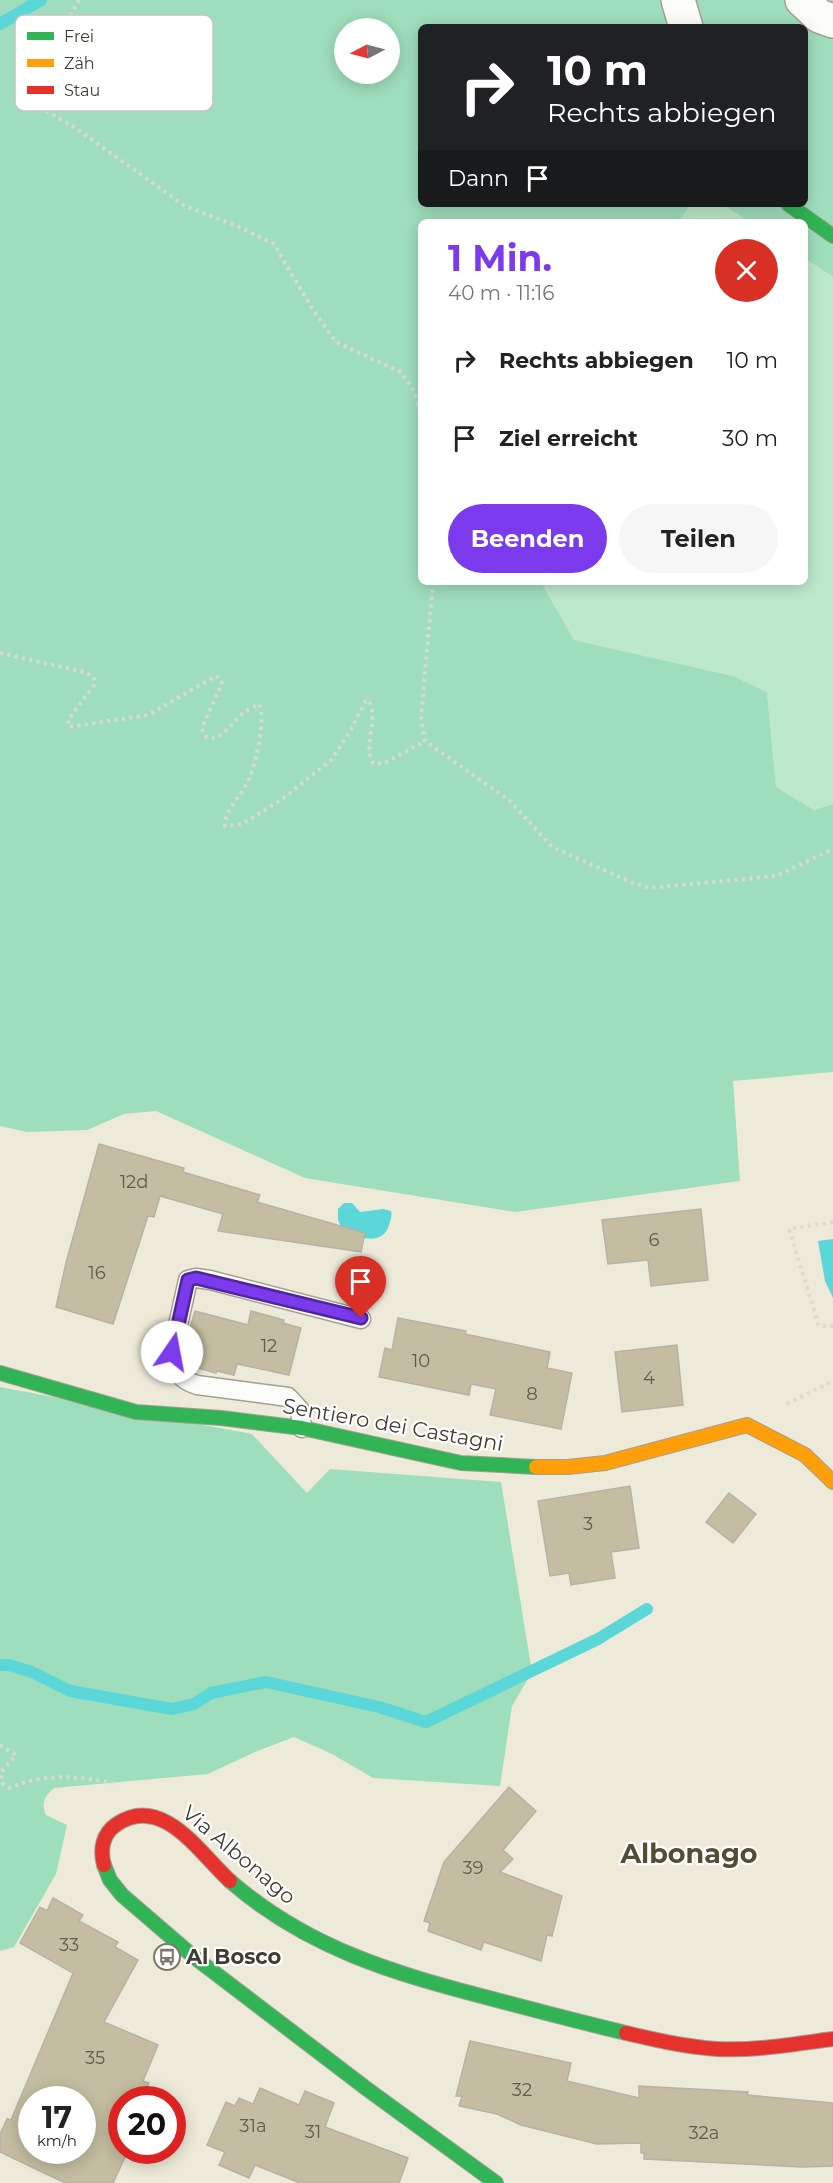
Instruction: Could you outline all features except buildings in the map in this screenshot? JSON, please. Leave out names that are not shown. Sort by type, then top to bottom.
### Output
[{"type":"street","points":[[678,0],[685,24]]},
{"type":"street","points":[[802,0],[819,16],[833,21]]},
{"type":"street","points":[[792,207],[833,236]]},
{"type":"street","name":"Sentiero dei Castagni","points":[[0,1373],[136,1412],[221,1418],[302,1428],[461,1463],[511,1467],[568,1467],[604,1463],[747,1425],[805,1455],[833,1482]]},
{"type":"street","name":"Via Albonago","points":[[496,2183],[252,2002],[177,1944],[128,1900],[114,1885],[103,1862],[102,1848],[105,1836],[114,1825],[138,1816],[152,1816],[164,1820],[230,1880],[278,1917],[344,1954],[395,1973],[678,2045],[719,2049],[762,2048],[833,2039]]},
{"type":"lane","points":[[302,1428],[300,1410],[288,1397],[197,1385],[186,1382],[178,1374],[172,1363],[172,1352],[190,1272],[196,1278],[361,1318]]},
{"type":"path","points":[[71,15],[79,0]]},
{"type":"path","points":[[47,111],[74,127],[185,206],[237,226],[274,244],[313,310],[336,342],[401,372],[414,391],[418,404]]},
{"type":"path","points":[[433,585],[421,717],[425,741],[510,801],[552,847],[633,883],[650,888],[776,876],[833,849]]},
{"type":"path","points":[[0,653],[84,672],[94,677],[95,684],[68,720],[69,727],[148,715],[216,676],[221,679],[222,684],[202,726],[203,734],[207,738],[214,739],[221,735],[244,712],[260,704],[263,723],[249,780],[226,817],[225,826],[242,824],[284,798],[332,759],[352,728],[362,706],[368,700],[372,707],[370,754],[374,764],[385,763],[425,741]]},
{"type":"path","points":[[833,1222],[789,1229],[819,1326],[833,1326]]},
{"type":"path","points":[[0,1745],[16,1755],[1,1772],[3,1783],[10,1788],[25,1781],[83,1777],[121,1785]]},
{"type":"green space","points":[[0,0],[833,0],[833,277],[808,260],[808,219],[744,219],[726,207],[808,207],[808,24],[418,24],[418,207],[689,207],[680,219],[418,219],[418,585],[543,585],[574,640],[733,676],[767,692],[776,787],[814,810],[833,804],[833,1072],[733,1081],[740,1181],[515,1212],[305,1178],[156,1111],[124,1114],[87,1130],[27,1132],[0,1126]]},
{"type":"green space","points":[[689,207],[726,207],[744,219],[680,219]]},
{"type":"green space","points":[[808,260],[833,277],[833,804],[814,810],[776,787],[767,692],[733,676],[574,640],[543,585],[808,585]]},
{"type":"green space","points":[[0,1387],[252,1434],[307,1493],[330,1469],[501,1482],[532,1672],[512,1706],[500,1786],[373,1778],[332,1754],[294,1737],[208,1774],[54,1788],[44,1800],[44,1811],[46,1815],[67,1825],[56,1874],[14,1947],[0,1951]]},
{"type":"water","points":[[344,1203],[352,1203],[360,1212],[383,1209],[391,1211],[391,1220],[386,1232],[382,1236],[370,1239],[344,1232],[338,1220],[338,1209]]},
{"type":"water","points":[[833,1239],[833,1298],[825,1281],[818,1241]]},
{"type":"waterway","points":[[15,15],[41,0]]},
{"type":"waterway","points":[[0,24],[15,15]]},
{"type":"waterway","points":[[0,1665],[9,1665],[32,1672],[70,1691],[172,1709],[194,1704],[211,1693],[266,1682],[379,1707],[426,1722],[598,1639],[647,1609]]},
{"type":"traffic: fast","points":[[792,207],[833,236]]},
{"type":"traffic: fast","points":[[0,1373],[136,1412],[221,1418],[302,1428],[461,1463],[536,1467]]},
{"type":"traffic: fast","points":[[104,1865],[110,1880],[122,1895],[194,1957],[367,2089],[496,2183]]},
{"type":"traffic: fast","points":[[230,1881],[289,1924],[320,1941],[385,1968],[453,1989],[626,2033]]},
{"type":"traffic: slow","points":[[536,1467],[568,1467],[605,1463],[747,1425],[805,1455],[833,1482]]},
{"type":"traffic: jam","points":[[104,1865],[103,1843],[112,1828],[134,1816],[150,1816],[180,1831],[230,1881]]},
{"type":"traffic: jam","points":[[626,2033],[682,2045],[717,2049],[761,2048],[833,2039]]},
{"type":"place","name":"Al Bosco","points":[[167,1957]]},
{"type":"district","name":"Albonago","points":[[689,1854]]},
{"type":"route","points":[[172,1352],[188,1280],[196,1278],[361,1318]]}]
